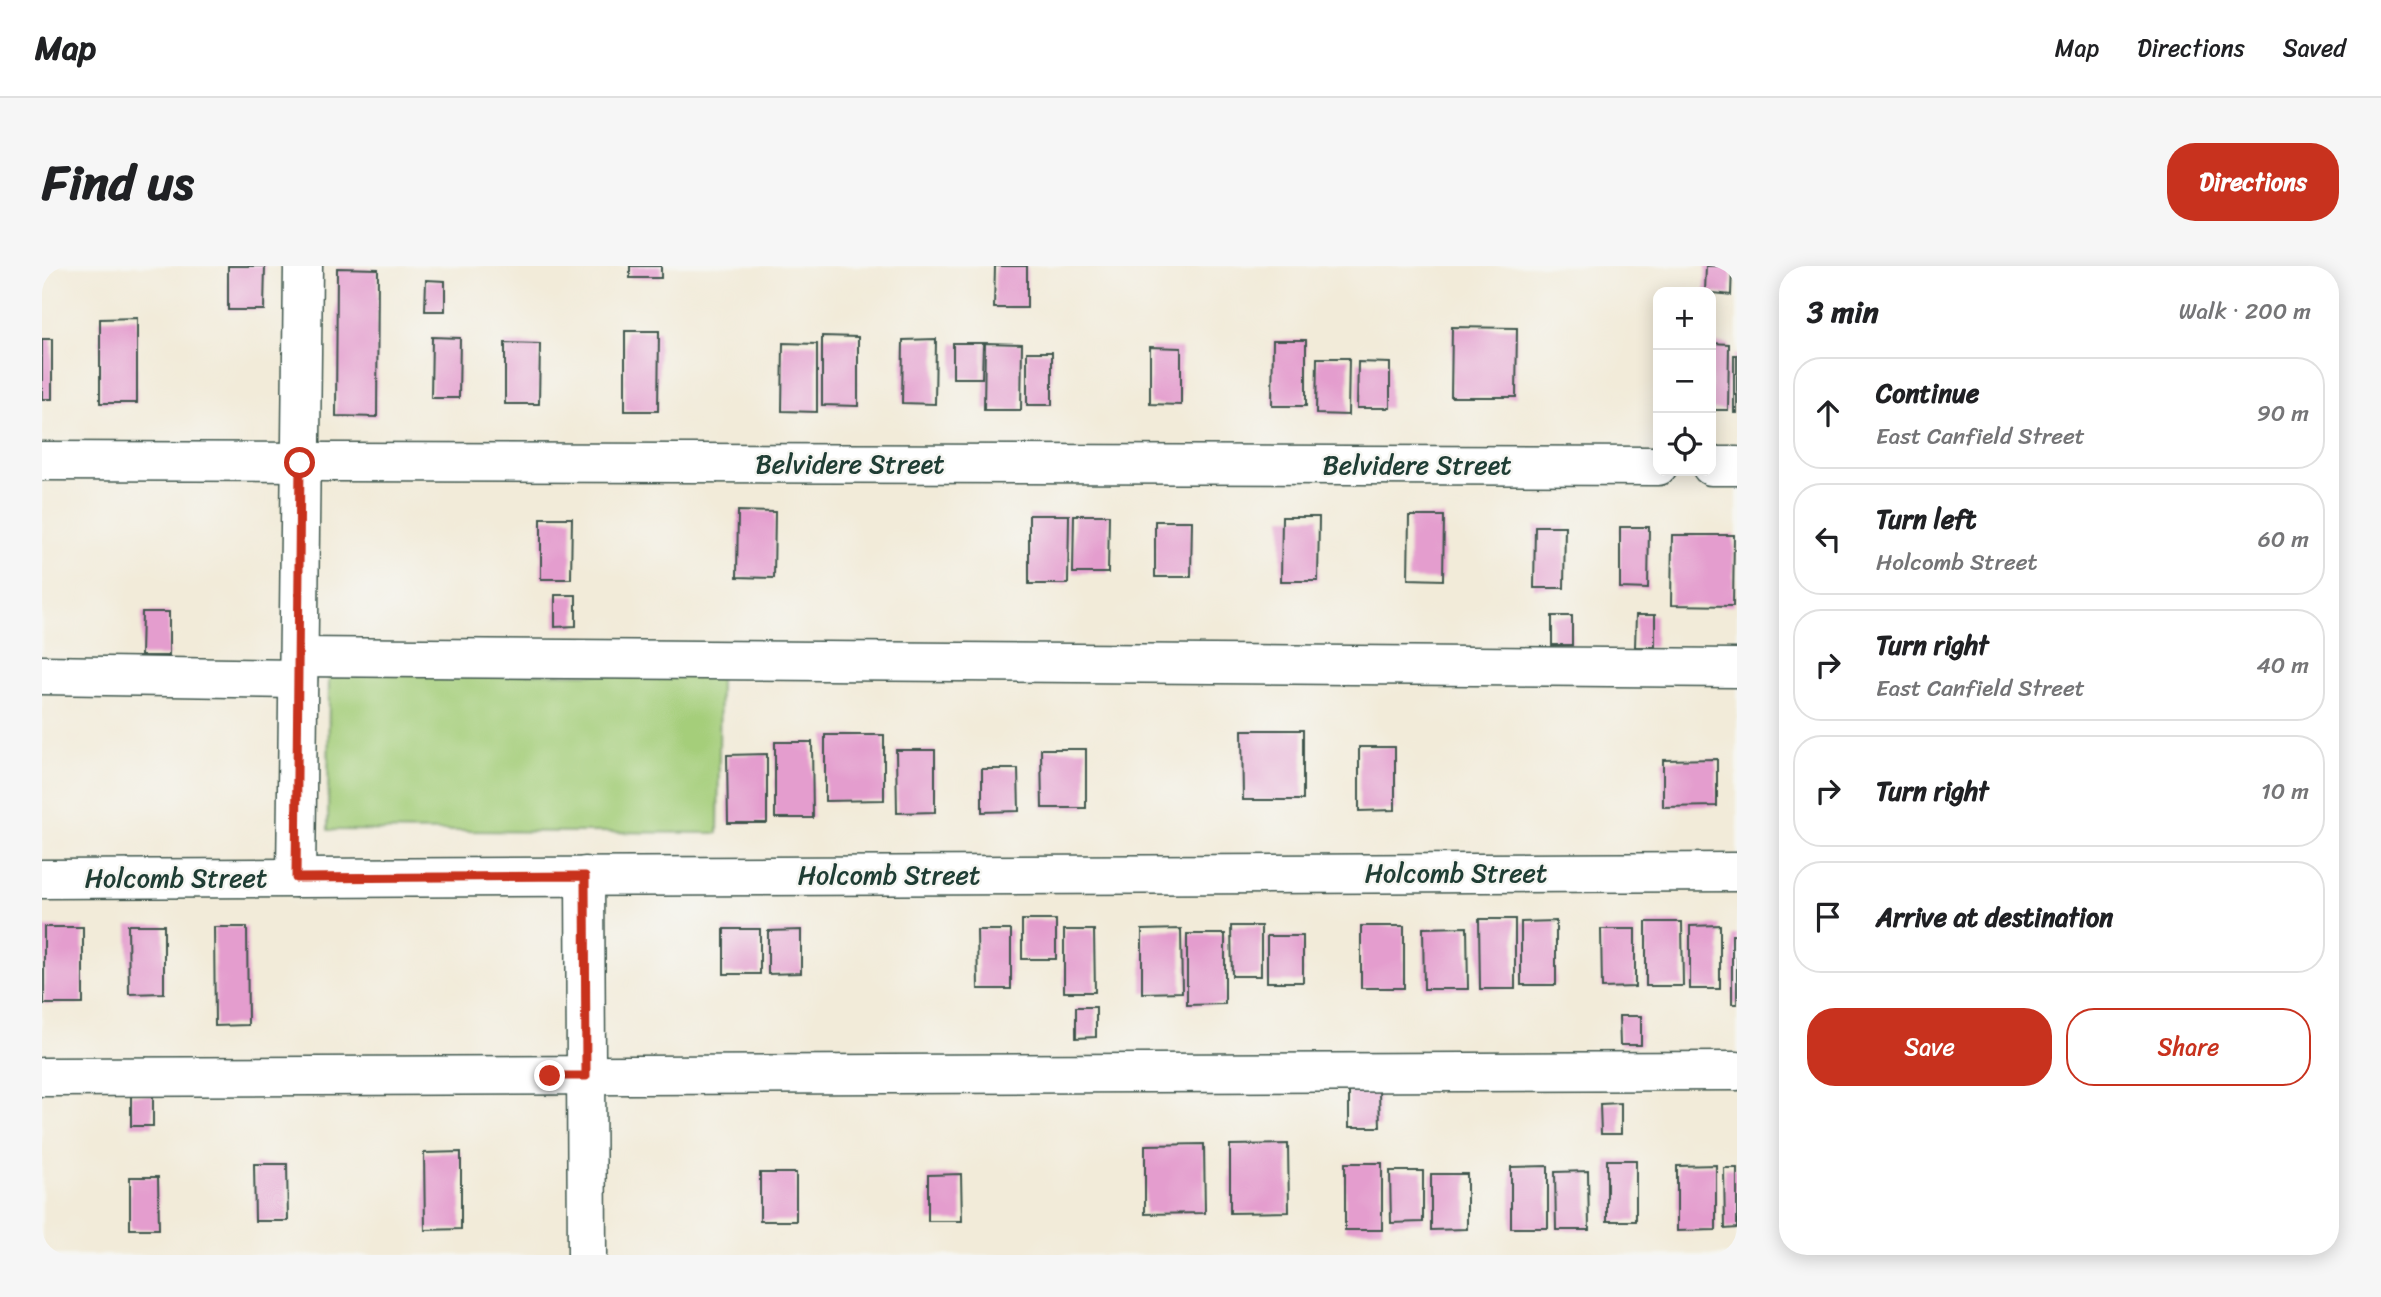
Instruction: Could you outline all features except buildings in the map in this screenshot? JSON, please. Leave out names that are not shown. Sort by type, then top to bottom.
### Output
[{"type":"street","points":[[296,878],[303,266]]},
{"type":"street","name":"Belvidere Street","points":[[42,461],[1653,466]]},
{"type":"street","points":[[1716,466],[1737,466]]},
{"type":"street","points":[[42,675],[298,668],[1737,667]]},
{"type":"street","name":"Holcomb Street","points":[[42,879],[1737,872]]},
{"type":"street","points":[[585,876],[587,1255]]},
{"type":"street","points":[[42,1077],[1737,1071]]},
{"type":"green space","points":[[329,672],[720,675],[718,833],[328,830]]},
{"type":"route","points":[[300,463],[296,878],[585,876],[586,1076],[550,1076]]}]
